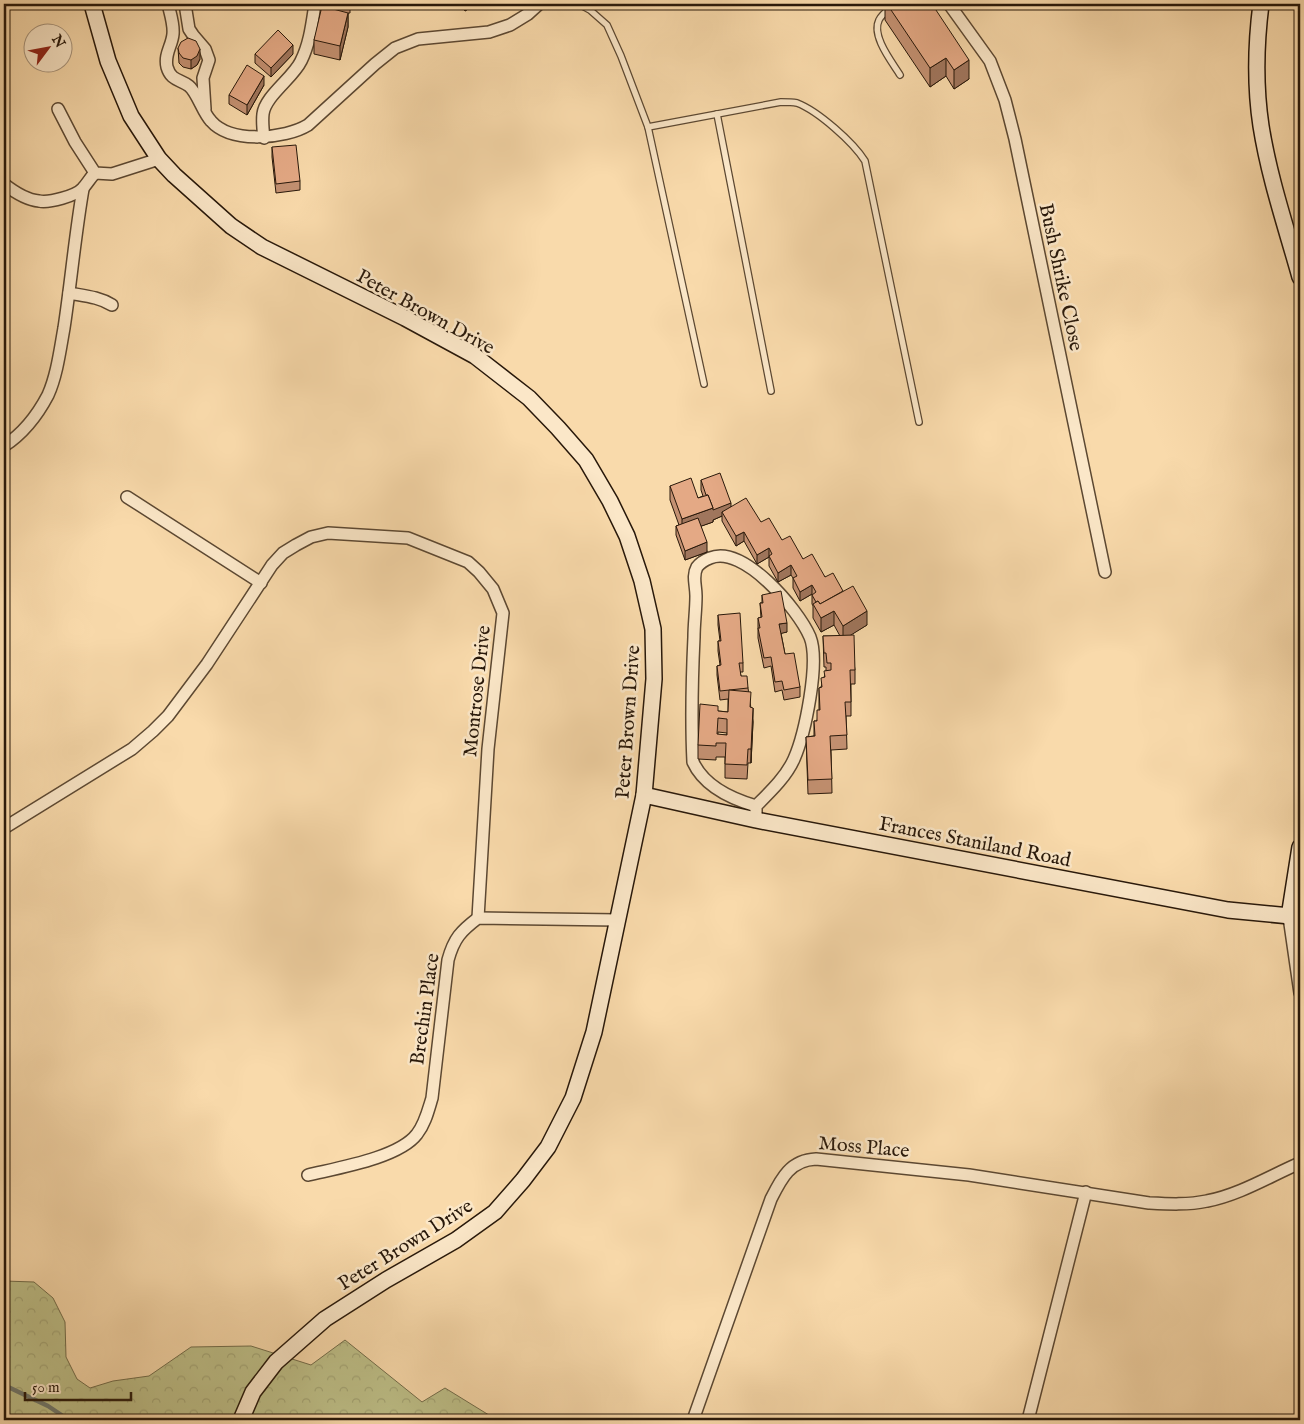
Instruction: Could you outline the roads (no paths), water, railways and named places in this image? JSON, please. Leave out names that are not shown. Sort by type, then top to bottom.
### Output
[{"type":"street","name":"Peter Brown Drive","points":[[92,4],[108,61],[131,116],[159,159],[174,175],[231,226],[262,247],[405,318],[475,356],[529,398],[586,460],[610,501],[627,536],[642,581],[653,629],[654,679],[644,795],[594,1032],[573,1098],[543,1154],[495,1212],[456,1240],[379,1284],[325,1319],[276,1362],[253,1392],[241,1420]]},
{"type":"street","points":[[168,4],[173,27],[172,41],[166,54],[167,67],[173,78],[189,86],[212,122],[226,131],[264,138],[298,132],[308,126],[395,48],[418,39],[489,32],[510,25],[528,14],[539,4]]},
{"type":"street","points":[[185,4],[189,29],[192,35],[205,48],[209,60],[203,78],[206,113]]},
{"type":"street","points":[[264,138],[263,113],[269,100],[289,78],[301,61],[311,32],[315,4]]},
{"type":"street","name":"Bush Shrike Close","points":[[949,4],[990,61],[1005,100],[1015,139],[1105,572]]},
{"type":"street","points":[[1261,4],[1257,82],[1261,125],[1277,196],[1300,277]]},
{"type":"street","points":[[58,110],[75,142],[95,172],[112,174],[159,159]]},
{"type":"street","points":[[4,446],[19,437],[33,420],[48,394],[61,343],[70,293],[83,189],[95,172]]},
{"type":"street","points":[[4,184],[12,190],[38,202],[66,197],[83,189]]},
{"type":"street","points":[[70,293],[105,300],[112,305]]},
{"type":"street","points":[[127,497],[261,583]]},
{"type":"street","name":"Montrose Drive","points":[[4,828],[132,749],[153,732],[168,716],[207,664],[272,565],[283,553],[311,537],[328,532],[408,538],[468,562],[479,572],[493,590],[503,613],[488,749],[478,918]]},
{"type":"street","points":[[722,555],[754,570],[770,584],[797,614],[810,638],[813,654],[804,729],[793,760],[756,813],[702,776],[694,762],[696,594],[694,575],[698,564],[712,557],[722,555]]},
{"type":"street","name":"Frances Staniland Road","points":[[644,795],[756,813],[1228,910],[1294,917]]},
{"type":"street","points":[[1300,847],[1294,917],[1300,993]]},
{"type":"street","points":[[478,918],[618,920]]},
{"type":"street","name":"Brechin Place","points":[[308,1175],[377,1158],[405,1144],[417,1135],[426,1119],[432,1098],[448,960],[452,945],[459,934],[478,918]]},
{"type":"street","name":"Moss Place","points":[[693,1420],[770,1199],[781,1178],[797,1163],[806,1159],[969,1175],[1149,1203],[1180,1205],[1208,1201],[1224,1196],[1300,1163]]},
{"type":"street","points":[[1028,1420],[1086,1192]]},
{"type":"lane","points":[[579,4],[590,10],[607,25],[648,127],[704,384]]},
{"type":"lane","points":[[896,4],[879,19],[877,25],[878,36],[900,75]]},
{"type":"lane","points":[[648,127],[781,102],[795,103],[818,115],[858,150],[865,161],[919,422]]},
{"type":"lane","points":[[717,114],[771,391]]},
{"type":"waterway","points":[[4,1385],[48,1406],[69,1420]]}]
